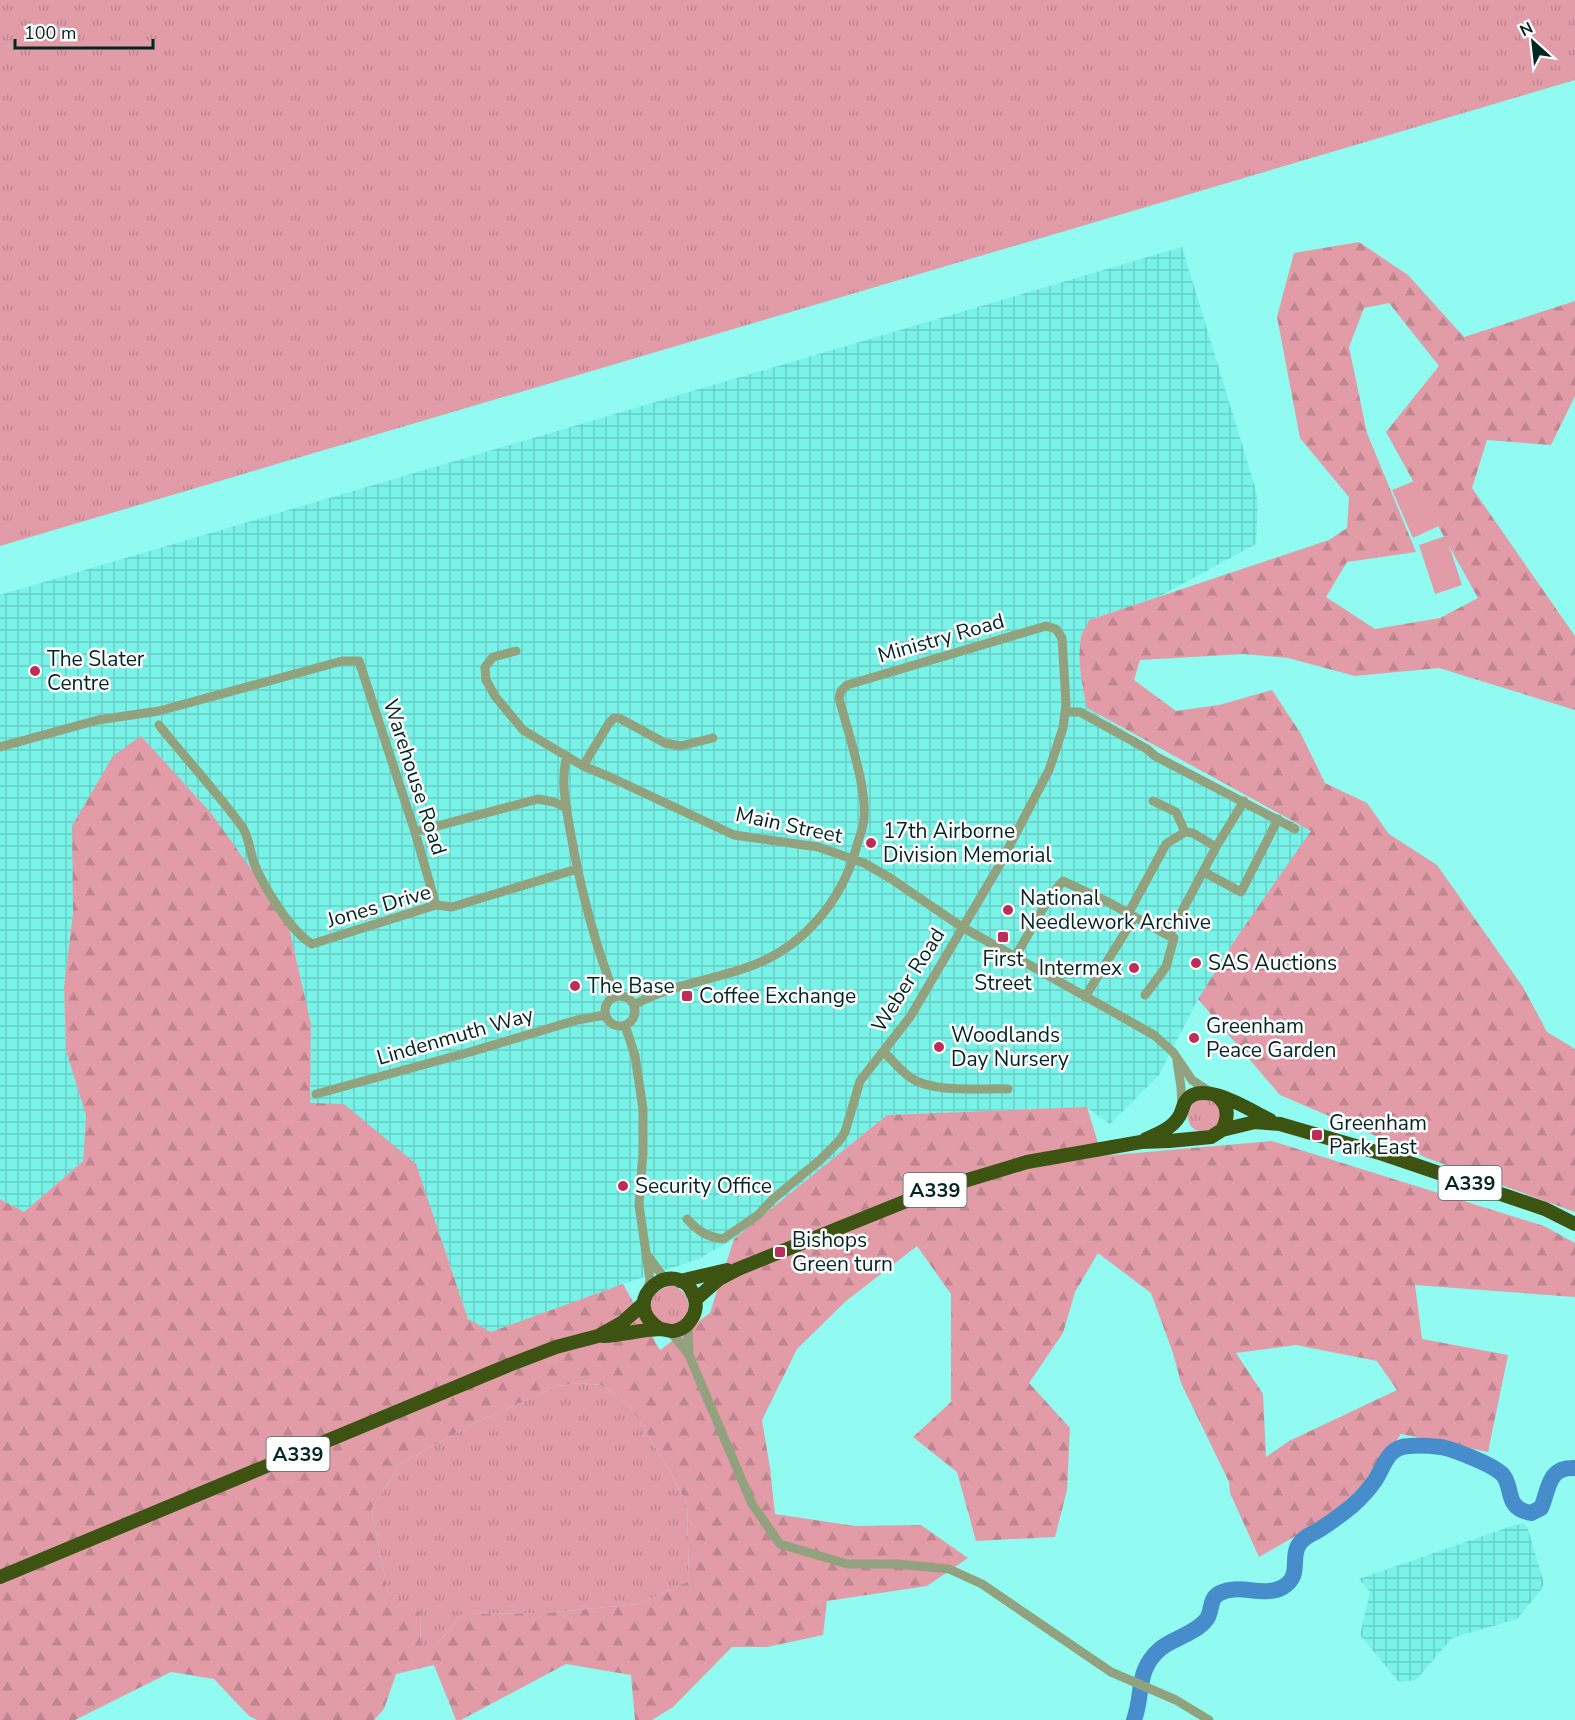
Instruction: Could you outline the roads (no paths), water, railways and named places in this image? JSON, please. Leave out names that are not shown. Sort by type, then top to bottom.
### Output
[{"type":"highway","points":[[1213,1093],[1226,1106],[1226,1123],[1222,1130],[1211,1137],[1204,1138],[1185,1127],[1182,1112],[1189,1097],[1195,1094],[1213,1093]]},
{"type":"highway","name":"A339","points":[[1213,1093],[1280,1124],[1383,1154],[1545,1209],[1575,1224]]},
{"type":"highway","name":"A339","points":[[1141,1142],[1168,1128],[1182,1112]]},
{"type":"highway","name":"A339","points":[[1222,1130],[1255,1122],[1280,1124]]},
{"type":"highway","name":"A339","points":[[695,1300],[719,1279],[738,1269],[893,1206],[962,1181],[1046,1157],[1141,1142],[1204,1138]]},
{"type":"highway","name":"A339","points":[[673,1280],[738,1269]]},
{"type":"highway","points":[[673,1280],[690,1288],[695,1300],[693,1317],[682,1328],[665,1330],[648,1320],[645,1312],[646,1297],[656,1283],[673,1280]]},
{"type":"highway","name":"A339","points":[[598,1336],[623,1322],[646,1297]]},
{"type":"highway","name":"A339","points":[[0,1578],[556,1347],[598,1336],[665,1330]]},
{"type":"street","name":"Ministry Road","points":[[853,859],[864,819],[864,801],[839,698],[841,691],[847,685],[1046,626]]},
{"type":"street","name":"Weber Road","points":[[687,1219],[700,1232],[711,1238],[723,1239],[758,1215],[773,1199],[820,1160],[845,1132],[860,1081],[884,1052],[929,987],[999,866],[1044,780],[1058,745],[1066,712],[1062,638],[1056,629],[1046,626]]},
{"type":"street","name":"Main Street","points":[[516,651],[493,657],[485,667],[486,680],[495,696],[523,730],[583,766],[734,835],[818,847],[853,859],[890,878],[962,927],[1154,1035],[1173,1053],[1192,1080],[1213,1093]]},
{"type":"street","name":"Warehouse Road","points":[[0,747],[95,721],[159,711],[342,661],[359,661],[436,904]]},
{"type":"street","points":[[1066,712],[1080,712],[1155,756],[1294,829]]},
{"type":"street","points":[[583,766],[614,718],[619,718],[665,743],[680,746],[713,738]]},
{"type":"street","name":"Jones Drive","points":[[159,725],[244,831],[260,874],[291,925],[312,944],[436,904],[452,907],[577,869]]},
{"type":"street","points":[[567,756],[564,774],[567,808],[577,869],[595,937],[615,996]]},
{"type":"street","points":[[415,832],[538,799],[554,802],[567,808]]},
{"type":"street","points":[[1153,801],[1176,812],[1185,832]]},
{"type":"street","points":[[1169,936],[1216,847],[1244,801]]},
{"type":"street","points":[[1204,872],[1241,892],[1278,819]]},
{"type":"street","points":[[1085,997],[1131,916],[1166,844],[1185,832],[1193,833],[1216,847]]},
{"type":"street","points":[[634,1005],[653,996],[750,967],[784,950],[802,936],[822,915],[843,883],[853,859]]},
{"type":"street","points":[[1015,957],[1051,895],[1063,881],[1108,902],[1174,938],[1167,967],[1145,995]]},
{"type":"street","points":[[615,996],[624,996],[634,1005],[633,1020],[625,1025],[610,1023],[605,1015],[605,1006],[615,996]]},
{"type":"street","name":"Lindenmuth Way","points":[[316,1094],[577,1020],[605,1015]]},
{"type":"street","points":[[625,1025],[635,1056],[643,1109],[643,1153],[639,1205],[650,1280],[646,1297]]},
{"type":"street","points":[[884,1052],[910,1078],[920,1083],[934,1087],[1008,1089]]},
{"type":"street","points":[[1176,1058],[1183,1099],[1182,1112]]},
{"type":"street","points":[[646,1253],[673,1280]]},
{"type":"street","points":[[688,1324],[689,1356]]},
{"type":"street","points":[[665,1330],[689,1356],[752,1504],[780,1544],[847,1564],[897,1564],[949,1569],[982,1584],[1111,1672],[1176,1700],[1209,1720]]},
{"type":"waterway","points":[[1134,1720],[1143,1674],[1152,1657],[1160,1649],[1201,1625],[1208,1617],[1212,1602],[1220,1593],[1235,1589],[1276,1590],[1289,1582],[1293,1577],[1297,1548],[1300,1543],[1352,1506],[1368,1490],[1388,1457],[1396,1449],[1413,1446],[1441,1447],[1483,1463],[1503,1475],[1513,1502],[1522,1511],[1531,1513],[1541,1508],[1554,1475],[1566,1468],[1575,1468]]},
{"type":"place","name":"The Slater Centre","points":[[35,671]]},
{"type":"place","name":"17th Airborne Division Memorial","points":[[871,843]]},
{"type":"place","name":"National Needlework Archive","points":[[1008,910]]},
{"type":"place","name":"First Street","points":[[1003,937]]},
{"type":"place","name":"SAS Auctions","points":[[1196,963]]},
{"type":"place","name":"Intermex","points":[[1134,968]]},
{"type":"place","name":"The Base","points":[[575,986]]},
{"type":"place","name":"Coffee Exchange","points":[[687,996]]},
{"type":"place","name":"Greenham Peace Garden","points":[[1194,1038]]},
{"type":"place","name":"Woodlands Day Nursery","points":[[939,1047]]},
{"type":"place","name":"Greenham Park East","points":[[1317,1135]]},
{"type":"place","name":"Security Office","points":[[623,1186]]},
{"type":"place","name":"Bishops Green turn","points":[[780,1252]]}]
